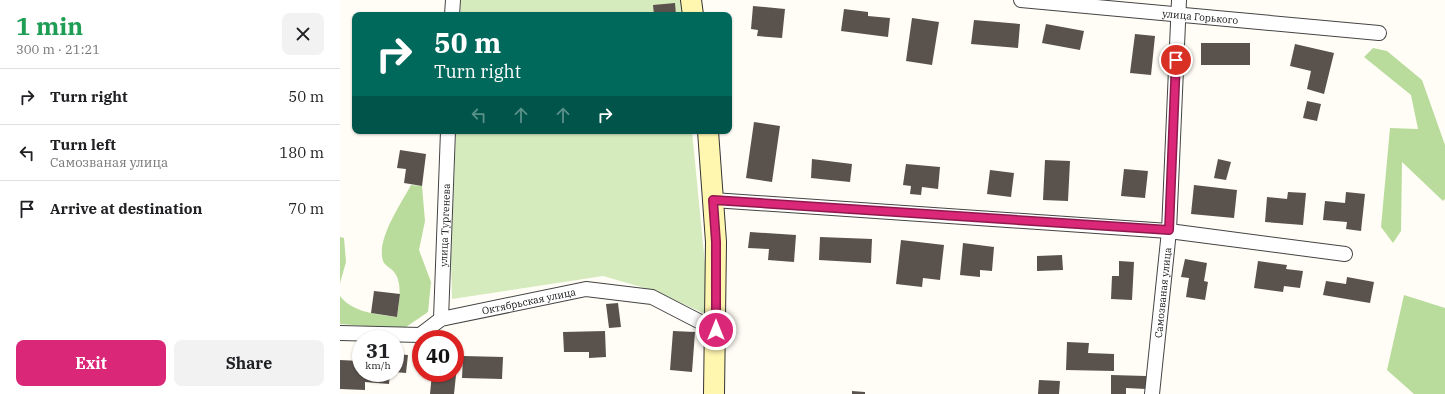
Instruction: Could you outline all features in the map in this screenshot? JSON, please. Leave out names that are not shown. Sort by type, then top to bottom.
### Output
[{"type":"street","points":[[452,12],[453,0]]},
{"type":"street","points":[[691,0],[693,12]]},
{"type":"street","name":"улица Горького","points":[[1021,0],[1178,6],[1379,33]]},
{"type":"street","name":"Самозваная улица","points":[[1152,394],[1169,230],[1178,6]]},
{"type":"street","name":"улица Тургенева","points":[[441,319],[448,134]]},
{"type":"street","points":[[708,134],[716,242],[714,394]]},
{"type":"street","points":[[713,200],[1169,230],[1345,254]]},
{"type":"street","name":"Октябрьская улица","points":[[340,333],[420,335],[441,319],[586,289],[652,297],[716,330]]},
{"type":"green space","points":[[461,0],[680,0],[682,12],[460,12]]},
{"type":"green space","points":[[1373,48],[1387,51],[1422,80],[1445,145],[1445,199],[1443,201],[1402,162],[1401,231],[1393,243],[1381,227],[1390,128],[1418,129],[1411,95],[1364,57]]},
{"type":"green space","points":[[456,134],[692,134],[710,316],[655,291],[603,276],[452,299],[451,259]]},
{"type":"green space","points":[[411,185],[422,186],[425,221],[419,250],[431,282],[428,312],[403,329],[340,324],[340,296],[345,302],[366,312],[397,317],[400,293],[399,281],[394,272],[384,263],[382,252],[386,232]]},
{"type":"green space","points":[[340,237],[344,238],[346,262],[340,283]]},
{"type":"green space","points":[[1404,295],[1445,308],[1445,394],[1414,394],[1387,370]]},
{"type":"building","points":[[675,3],[676,12],[654,12],[653,5]]},
{"type":"building","points":[[753,6],[785,9],[782,38],[757,36],[758,30],[751,29]]},
{"type":"building","points":[[844,9],[868,12],[868,16],[890,18],[888,37],[841,31]]},
{"type":"building","points":[[912,18],[939,22],[932,65],[906,61]]},
{"type":"building","points":[[974,20],[1020,24],[1018,48],[971,44]]},
{"type":"building","points":[[1046,24],[1084,31],[1080,50],[1042,43]]},
{"type":"building","points":[[1135,34],[1155,36],[1151,75],[1130,73]]},
{"type":"building","points":[[1201,43],[1250,43],[1250,65],[1201,65]]},
{"type":"building","points":[[1295,44],[1334,53],[1324,94],[1307,89],[1311,71],[1290,66]]},
{"type":"building","points":[[1307,101],[1321,104],[1317,121],[1303,118]]},
{"type":"building","points":[[754,122],[780,126],[772,182],[746,178]]},
{"type":"building","points":[[400,150],[426,154],[422,186],[404,183],[406,169],[397,168]]},
{"type":"building","points":[[812,159],[852,164],[850,182],[811,178]]},
{"type":"building","points":[[1218,159],[1231,162],[1226,180],[1214,178]]},
{"type":"building","points":[[1045,160],[1070,161],[1068,201],[1043,200]]},
{"type":"building","points":[[906,164],[940,167],[938,189],[922,187],[921,195],[910,194],[911,186],[903,185]]},
{"type":"building","points":[[1124,169],[1148,171],[1145,198],[1121,196]]},
{"type":"building","points":[[990,170],[1014,173],[1011,197],[987,194]]},
{"type":"building","points":[[1194,185],[1237,190],[1234,218],[1191,214]]},
{"type":"building","points":[[1288,192],[1306,193],[1303,225],[1265,222],[1267,197],[1287,199]]},
{"type":"building","points":[[1346,192],[1365,194],[1361,231],[1346,229],[1347,222],[1323,220],[1325,201],[1345,203]]},
{"type":"building","points":[[750,232],[796,235],[794,262],[768,260],[769,249],[748,248]]},
{"type":"building","points":[[820,237],[872,239],[871,263],[819,260]]},
{"type":"building","points":[[901,240],[944,245],[940,280],[923,278],[922,287],[896,284]]},
{"type":"building","points":[[963,243],[994,247],[992,271],[980,270],[980,277],[960,275]]},
{"type":"building","points":[[1062,255],[1063,270],[1037,271],[1037,256]]},
{"type":"building","points":[[1185,259],[1207,263],[1204,281],[1208,282],[1205,300],[1186,297],[1189,278],[1181,277]]},
{"type":"building","points":[[1119,261],[1134,262],[1132,300],[1111,299],[1112,276],[1119,276]]},
{"type":"building","points":[[1258,261],[1287,265],[1286,269],[1303,271],[1300,288],[1284,286],[1283,292],[1254,288]]},
{"type":"building","points":[[1347,277],[1374,282],[1370,303],[1323,295],[1326,281],[1346,284]]},
{"type":"building","points":[[374,291],[400,294],[397,317],[371,313]]},
{"type":"building","points":[[618,303],[621,327],[609,328],[606,304]]},
{"type":"building","points":[[605,331],[606,357],[589,358],[589,352],[564,352],[563,332]]},
{"type":"building","points":[[673,331],[695,332],[692,372],[670,370]]},
{"type":"building","points":[[1067,342],[1089,343],[1088,353],[1114,354],[1114,371],[1066,370]]},
{"type":"building","points":[[404,355],[408,355],[406,373],[404,373]]},
{"type":"building","points":[[464,356],[503,357],[502,379],[464,378]]},
{"type":"building","points":[[340,360],[352,361],[352,382],[365,382],[365,390],[340,389]]},
{"type":"building","points":[[1111,375],[1146,376],[1146,389],[1126,388],[1126,394],[1111,394]]},
{"type":"building","points":[[1039,380],[1060,381],[1059,394],[1038,394]]},
{"type":"building","points":[[365,382],[389,382],[389,384]]},
{"type":"building","points":[[431,382],[455,382],[454,394],[430,394]]},
{"type":"building","points":[[852,391],[865,392],[865,394],[852,394]]},
{"type":"route","points":[[716,330],[716,242],[713,200],[1169,230],[1176,60]]}]
